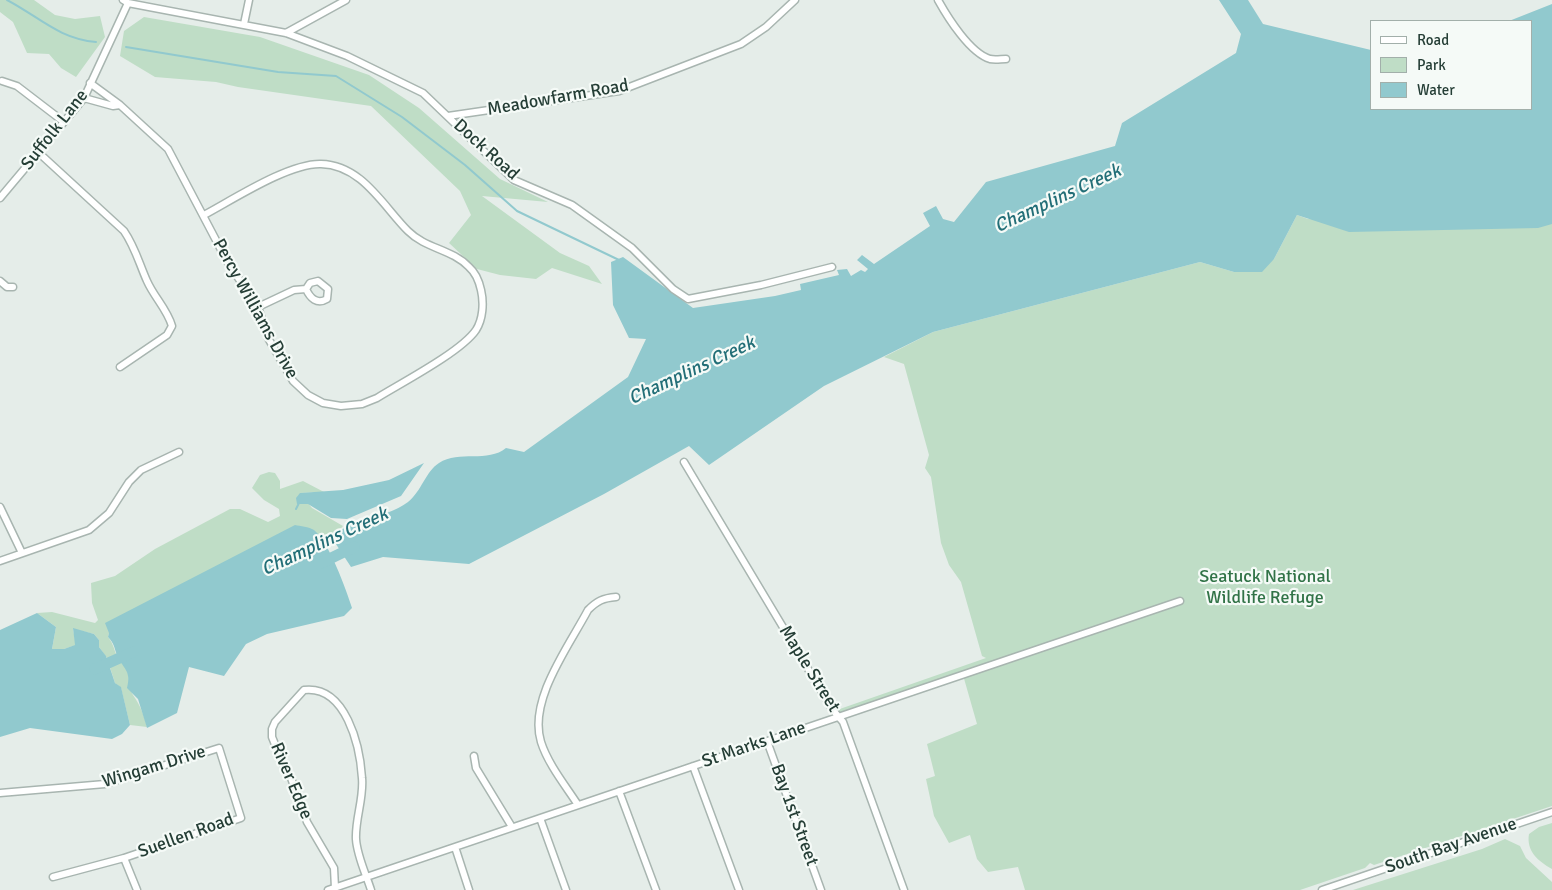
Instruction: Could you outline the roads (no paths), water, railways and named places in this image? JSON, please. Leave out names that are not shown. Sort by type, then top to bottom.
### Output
[{"type":"street","points":[[244,24],[249,0]]},
{"type":"street","points":[[286,33],[346,0]]},
{"type":"street","name":"Meadowfarm Road","points":[[448,116],[619,91],[741,44],[766,27],[795,0]]},
{"type":"street","points":[[938,0],[953,25],[975,49],[992,60],[1006,59]]},
{"type":"street","name":"Dock Road","points":[[125,1],[286,33],[347,56],[423,93],[514,180],[572,205],[632,248],[673,289],[688,299],[761,285],[832,267]]},
{"type":"street","name":"Suffolk Lane","points":[[0,198],[84,98],[125,1]]},
{"type":"street","points":[[2,81],[17,86],[64,122]]},
{"type":"street","name":"Percy Williams Drive","points":[[90,83],[120,105],[168,149],[228,263],[258,307],[268,338],[293,381],[308,396],[323,403],[341,406],[362,404],[377,398],[464,344],[476,329],[482,312],[483,296],[475,274],[459,258],[419,241],[360,178],[348,170],[321,164],[304,166],[284,174],[204,215]]},
{"type":"street","points":[[84,98],[112,106],[120,105]]},
{"type":"street","points":[[39,153],[124,231],[133,244],[151,288],[165,310],[172,326],[167,335],[120,366]]},
{"type":"street","points":[[0,281],[7,287],[13,287]]},
{"type":"street","points":[[258,307],[294,290],[306,289]]},
{"type":"street","points":[[0,560],[89,530],[109,513],[129,482],[140,470],[180,452]]},
{"type":"street","name":"Maple Street","points":[[684,462],[843,722],[904,890]]},
{"type":"street","points":[[0,507],[22,553]]},
{"type":"street","points":[[578,805],[546,754],[540,740],[538,722],[540,704],[545,689],[588,610],[596,601],[616,597]]},
{"type":"street","name":"St Marks Lane","points":[[332,889],[1180,601]]},
{"type":"street","name":"River Edge","points":[[332,889],[334,868],[307,822],[291,778],[282,764],[272,737],[272,729],[275,722],[304,690],[324,691],[337,702],[347,720],[358,751],[363,779],[356,839],[367,877]]},
{"type":"street","name":"Bay 1st Street","points":[[767,741],[821,890]]},
{"type":"street","name":"Wingam Drive","points":[[0,793],[105,784],[219,748]]},
{"type":"street","name":"Suellen Road","points":[[137,890],[124,858],[241,818],[219,748]]},
{"type":"street","points":[[474,756],[476,768],[512,827]]},
{"type":"street","points":[[693,766],[739,890]]},
{"type":"street","points":[[620,791],[656,890]]},
{"type":"street","name":"South Bay Avenue","points":[[1322,890],[1552,812]]},
{"type":"street","points":[[540,818],[566,890]]},
{"type":"street","points":[[455,847],[469,890]]},
{"type":"street","points":[[53,877],[124,858]]},
{"type":"street","points":[[367,877],[371,890]]},
{"type":"water","points":[[1219,0],[1248,0],[1263,24],[1370,50],[1370,110],[1532,110],[1532,20],[1512,20],[1552,4],[1552,224],[1538,228],[1349,232],[1297,215],[1274,259],[1262,272],[1234,272],[1200,262],[933,332],[824,386],[709,465],[689,446],[604,494],[469,564],[383,557],[351,567],[332,538],[351,524],[389,512],[408,502],[417,493],[434,467],[447,459],[491,455],[506,448],[524,452],[628,377],[646,339],[629,338],[613,305],[611,262],[623,257],[693,308],[775,296],[801,290],[800,284],[839,275],[837,270],[847,269],[851,276],[861,270],[865,272],[868,269],[857,260],[862,255],[874,264],[930,226],[923,213],[936,206],[943,219],[954,222],[986,182],[1115,146],[1122,123],[1236,53],[1241,34]]},
{"type":"water","points":[[424,463],[401,496],[347,519],[331,518],[308,504],[297,504],[296,498],[300,493],[343,490],[389,480]]},
{"type":"water","points":[[295,525],[312,529],[320,536],[336,566],[352,608],[344,616],[267,634],[246,644],[224,676],[189,667],[177,713],[147,728],[138,699],[127,688],[128,677],[126,670],[119,659],[113,643],[108,637],[109,633],[105,623]]},
{"type":"water","points":[[37,613],[56,627],[52,649],[64,649],[75,645],[73,628],[94,634],[99,640],[99,647],[106,656],[115,683],[121,687],[130,725],[122,734],[112,739],[30,728],[0,737],[0,630]]},
{"type":"waterway","points":[[7,0],[60,32],[83,40],[96,42]]},
{"type":"waterway","points":[[126,47],[278,72],[336,76],[402,117],[465,165],[517,211],[619,260]]},
{"type":"waterway","points":[[296,509],[299,503]]},
{"type":"waterway","name":"Champlins Creek","points":[[319,564],[354,547]]},
{"type":"waterway","name":"Champlins Creek","points":[[95,669],[133,652]]},
{"type":"park label","name":"Seatuck National Wildlife Refuge","points":[[1265,587]]}]
